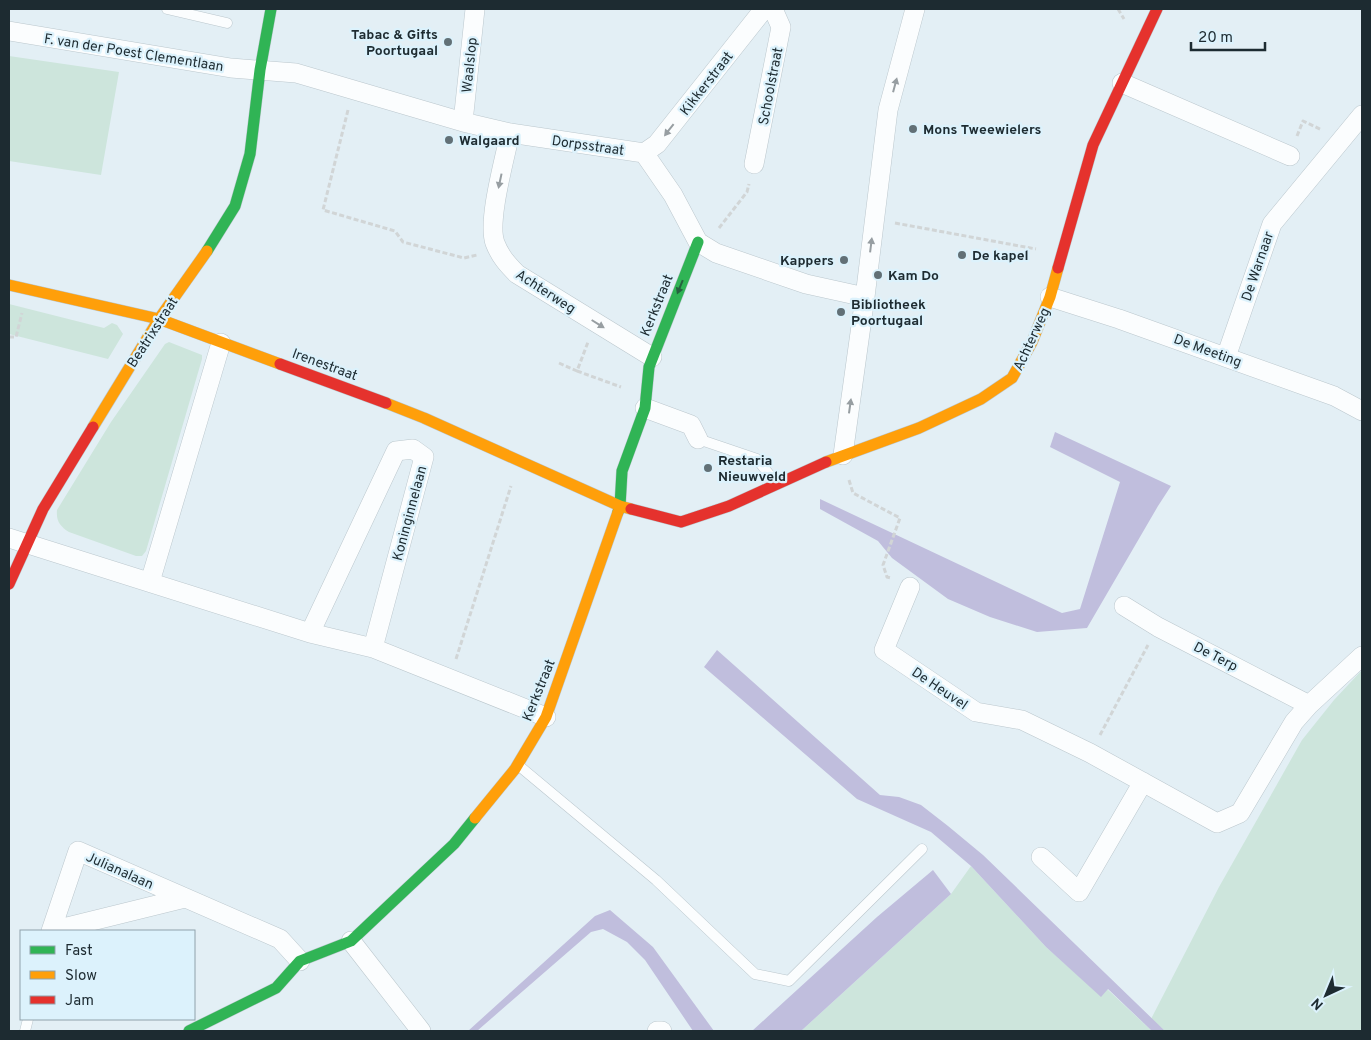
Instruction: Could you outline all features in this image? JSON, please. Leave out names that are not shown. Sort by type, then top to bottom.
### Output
[{"type":"street","name":"Beatrixstraat","points":[[9,584],[18,540],[43,509],[159,319],[214,242],[235,206],[250,154],[260,70],[271,9]]},
{"type":"street","name":"Waalslop","points":[[463,122],[475,9]]},
{"type":"street","name":"Kikkerstraat","points":[[644,153],[657,144],[764,9]]},
{"type":"street","name":"Schoolstraat","points":[[754,164],[781,27],[774,9]]},
{"type":"street","points":[[843,455],[888,110],[915,9]]},
{"type":"street","name":"Achterweg","points":[[620,506],[680,522],[729,506],[843,455],[919,428],[981,399],[1012,378],[1032,342],[1050,297],[1093,145],[1157,9]]},
{"type":"street","name":"F. van der Poest Clementlaan","points":[[9,31],[231,68],[260,70]]},
{"type":"street","name":"Dorpsstraat","points":[[260,70],[296,73],[463,122],[510,133],[644,153],[672,195],[698,242]]},
{"type":"street","points":[[1122,83],[1290,156]]},
{"type":"street","name":"De Warnaar","points":[[1226,357],[1272,224],[1362,115]]},
{"type":"street","name":"Achterweg","points":[[510,133],[493,217],[494,241],[504,261],[517,274],[650,362]]},
{"type":"street","points":[[698,242],[716,253],[806,284],[865,297]]},
{"type":"street","name":"Kerkstraat","points":[[189,1031],[276,988],[300,961],[351,941],[454,844],[518,764],[546,717],[620,506],[622,470],[645,408],[650,362],[698,242]]},
{"type":"street","name":"Irenestraat","points":[[9,285],[159,319],[221,344],[327,380],[424,418],[620,506]]},
{"type":"street","name":"De Meeting","points":[[1050,297],[1119,319],[1334,396],[1362,411]]},
{"type":"street","points":[[150,582],[221,344]]},
{"type":"street","points":[[645,408],[691,425],[698,440]]},
{"type":"street","name":"Koninginnelaan","points":[[310,632],[396,451],[413,449],[424,457],[373,648]]},
{"type":"street","points":[[18,540],[310,632],[373,648],[546,717]]},
{"type":"street","name":"De Heuvel","points":[[910,587],[884,650],[976,712],[1022,720],[1090,753],[1217,823],[1240,813],[1294,722],[1309,704],[1362,656]]},
{"type":"street","name":"De Terp","points":[[1124,606],[1158,626],[1309,704]]},
{"type":"street","points":[[1041,857],[1079,892],[1143,782]]},
{"type":"street","name":"Julianalaan","points":[[51,930],[78,851],[280,939],[300,961]]},
{"type":"street","name":"Julianalaan","points":[[55,930],[185,898]]},
{"type":"street","points":[[351,941],[421,1031]]},
{"type":"street","points":[[657,1031],[662,1031]]},
{"type":"lane","points":[[168,9],[227,23]]},
{"type":"lane","points":[[698,440],[757,459],[777,484]]},
{"type":"lane","points":[[518,764],[656,880],[755,974],[789,981],[922,849]]},
{"type":"path","points":[[353,90],[323,210],[395,231],[403,242],[464,258],[499,251]]},
{"type":"path","points":[[698,242],[719,229],[747,192],[754,164]]},
{"type":"path","points":[[874,220],[1062,254]]},
{"type":"path","points":[[577,371],[583,356]]},
{"type":"path","points":[[559,363],[614,385]]},
{"type":"path","points":[[843,455],[853,493],[900,518],[882,565]]},
{"type":"path","points":[[449,678],[516,472],[518,460]]},
{"type":"path","points":[[1090,753],[1158,626]]},
{"type":"green space","points":[[9,56],[119,72],[101,175],[9,161]]},
{"type":"green space","points":[[9,304],[104,328],[112,323],[117,325],[123,334],[108,359],[9,334]]},
{"type":"green space","points":[[169,342],[202,355],[202,359],[146,551],[142,556],[136,556],[69,532],[59,523],[57,510],[111,422],[165,344]]},
{"type":"green space","points":[[1362,670],[1362,1031],[1165,1031],[1151,1019],[1219,887],[1302,740],[1334,700]]},
{"type":"green space","points":[[971,866],[1046,947],[1101,996],[1107,989],[1152,1031],[801,1031],[951,894]]},
{"type":"water","points":[[1055,432],[1171,486],[1087,628],[1037,632],[990,617],[948,599],[892,558],[878,541],[820,509],[820,499],[1062,613],[1080,609],[1120,482],[1050,447]]},
{"type":"water","points":[[717,650],[880,795],[899,797],[921,805],[983,855],[1165,1031],[1152,1031],[1108,989],[1101,997],[1046,947],[971,866],[931,832],[857,799],[704,667]]},
{"type":"water","points":[[933,870],[951,894],[801,1031],[752,1031],[877,917]]},
{"type":"water","points":[[610,910],[653,947],[714,1031],[693,1031],[645,960],[627,942],[603,929],[591,932],[477,1031],[468,1031],[595,916]]},
{"type":"traffic: fast","points":[[207,251],[235,206],[250,154],[260,70],[271,9]]},
{"type":"traffic: fast","points":[[618,512],[622,471],[645,408],[649,367],[698,242]]},
{"type":"traffic: fast","points":[[189,1031],[276,988],[300,961],[351,941],[454,844],[475,818]]},
{"type":"traffic: slow","points":[[93,427],[159,319],[207,251]]},
{"type":"traffic: slow","points":[[826,462],[919,428],[981,399],[1012,378],[1032,342],[1050,297],[1058,268]]},
{"type":"traffic: slow","points":[[9,285],[159,319],[280,364]]},
{"type":"traffic: slow","points":[[386,403],[424,418],[620,506],[631,509]]},
{"type":"traffic: slow","points":[[475,818],[515,769],[546,717],[618,512]]},
{"type":"traffic: jam","points":[[1058,268],[1093,145],[1157,9]]},
{"type":"traffic: jam","points":[[280,364],[386,403]]},
{"type":"traffic: jam","points":[[9,584],[43,509],[93,427]]},
{"type":"traffic: jam","points":[[631,509],[681,522],[729,506],[826,462]]},
{"type":"place","name":"Tabac & Gifts Poortugaal","points":[[448,42]]},
{"type":"place","name":"Mons Tweewielers","points":[[913,129]]},
{"type":"place","name":"Walgaard","points":[[449,140]]},
{"type":"place","name":"De kapel","points":[[962,255]]},
{"type":"place","name":"Kappers","points":[[844,260]]},
{"type":"place","name":"Kam Do","points":[[878,275]]},
{"type":"place","name":"Bibliotheek Poortugaal","points":[[841,312]]},
{"type":"place","name":"Restaria Nieuwveld","points":[[708,468]]}]
